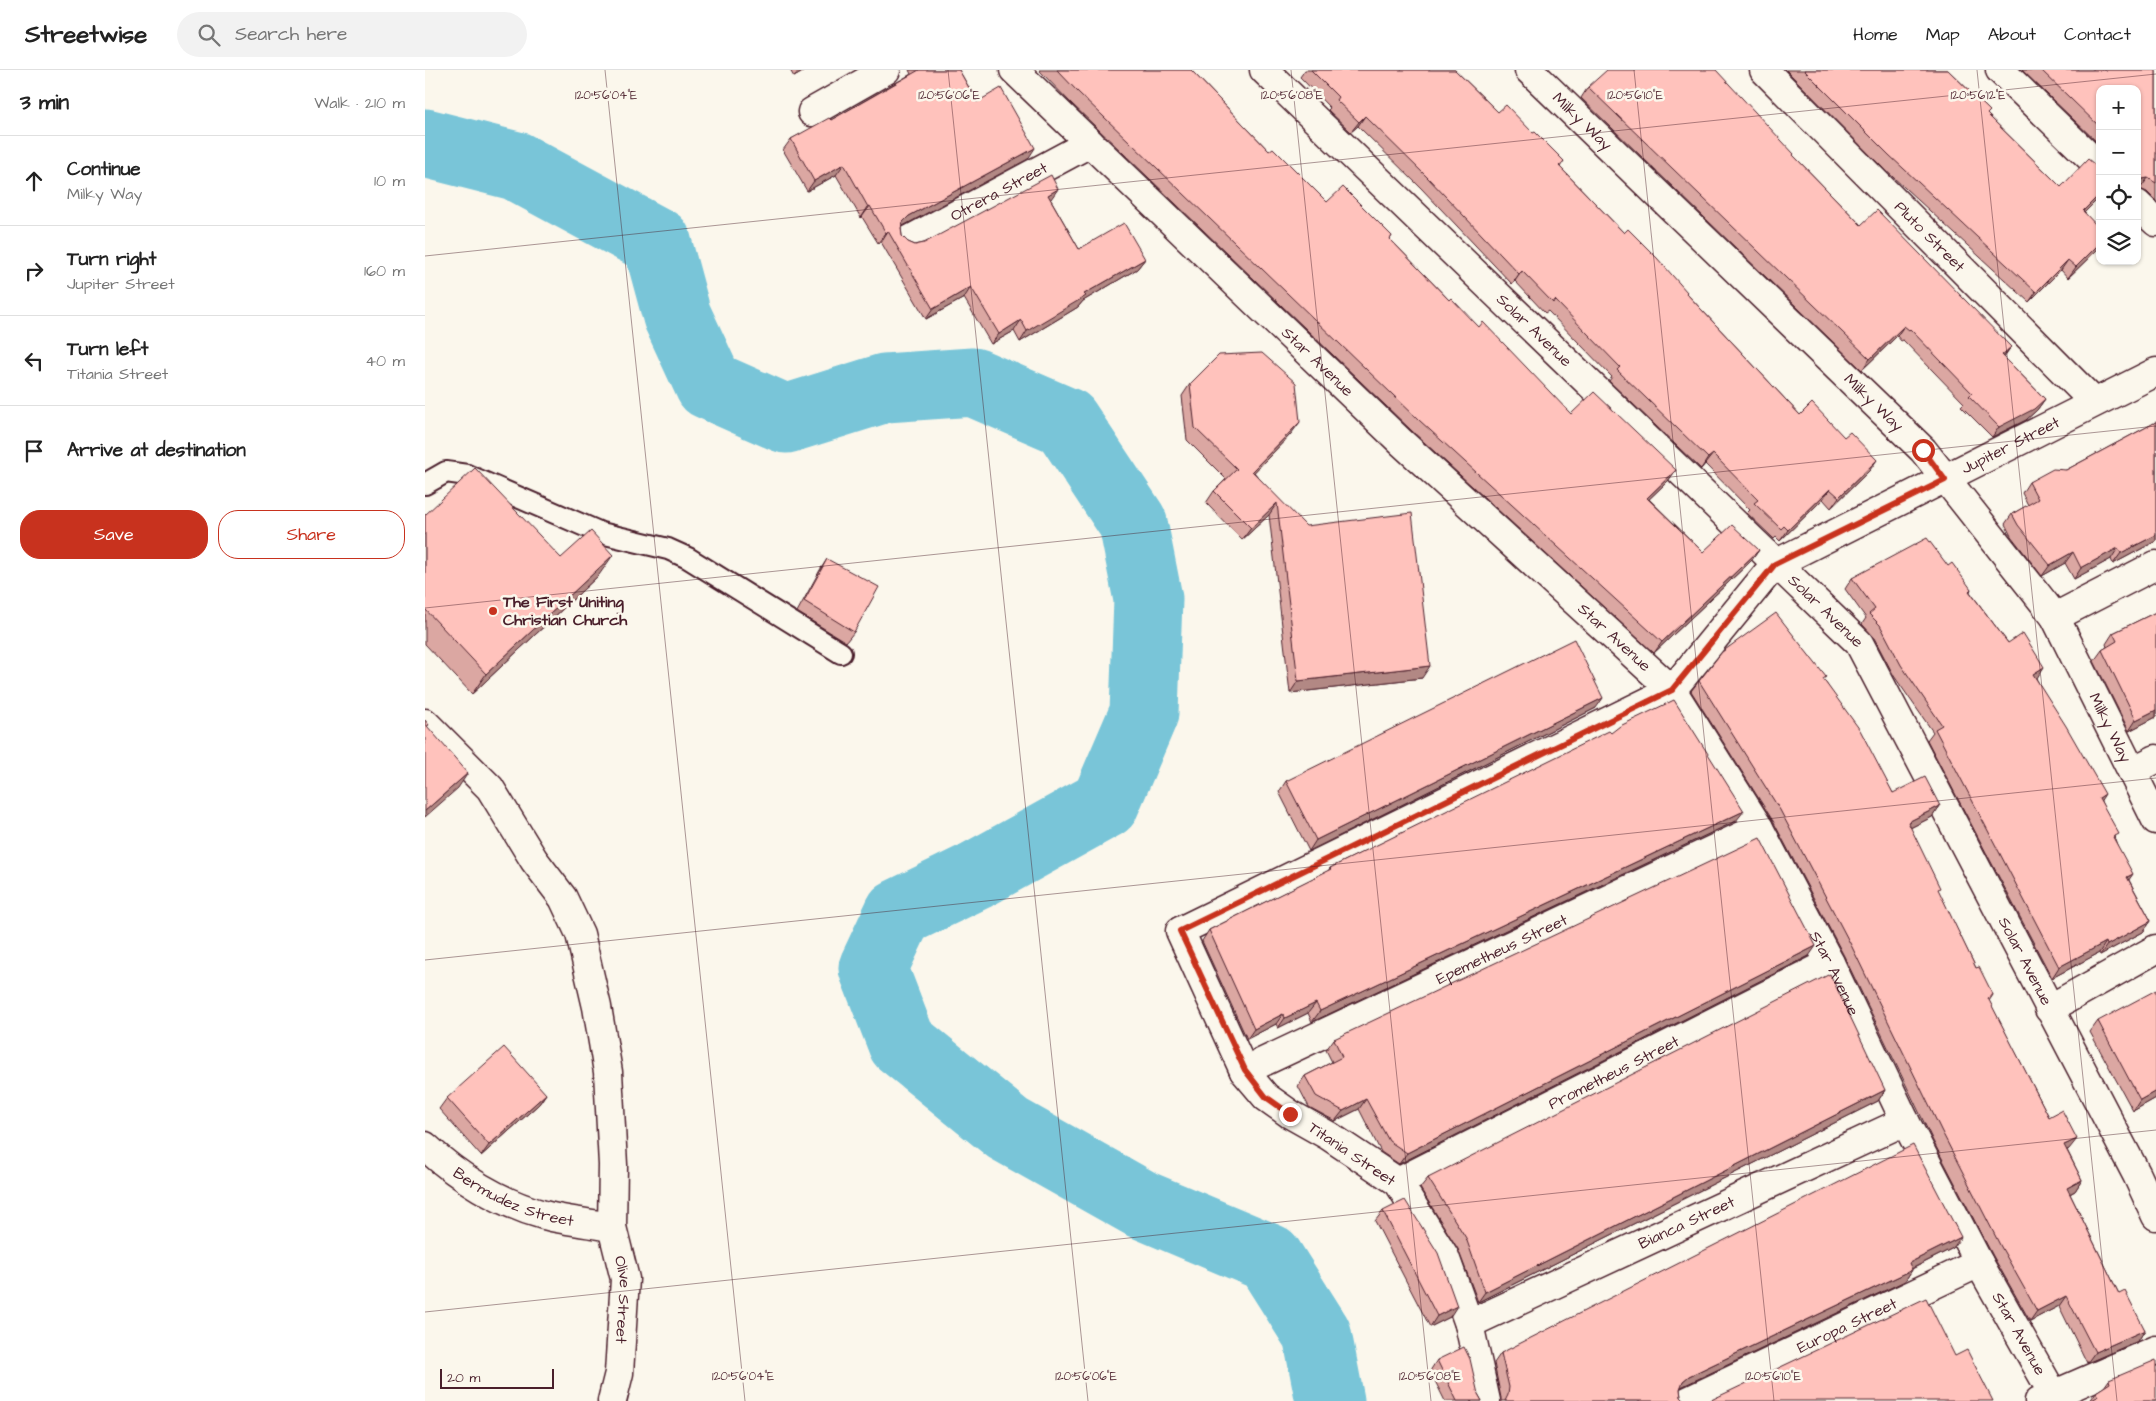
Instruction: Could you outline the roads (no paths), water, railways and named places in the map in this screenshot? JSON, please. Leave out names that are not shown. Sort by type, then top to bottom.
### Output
[{"type":"street","points":[[812,112],[886,70]]},
{"type":"street","name":"Star Avenue","points":[[1014,70],[1401,442],[1672,690],[1759,828],[1830,964],[1905,1122],[2050,1398]]},
{"type":"street","name":"Solar Avenue","points":[[1264,70],[1859,643],[2049,1009],[2146,1170],[2156,1216]]},
{"type":"street","name":"Milky Way","points":[[1529,70],[1923,450],[2055,617],[2156,820]]},
{"type":"street","name":"Pluto Street","points":[[1764,70],[2094,402]]},
{"type":"street","points":[[2000,70],[2096,163]]},
{"type":"street","name":"Otrera Street","points":[[909,240],[1090,143]]},
{"type":"street","points":[[2141,208],[2156,222]]},
{"type":"street","name":"Jupiter Street","points":[[1180,931],[1672,690],[1775,564],[2156,372]]},
{"type":"street","points":[[2055,617],[2156,565]]},
{"type":"street","name":"Olive Street","points":[[425,723],[490,788],[534,860],[563,898],[580,934],[597,1007],[609,1072],[613,1165],[612,1227],[625,1279],[619,1372],[612,1401]]},
{"type":"street","points":[[2132,772],[2156,759]]},
{"type":"street","name":"Epemetheus Street","points":[[1245,1070],[1759,828]]},
{"type":"street","name":"Titania Street","points":[[1180,931],[1245,1070],[1266,1097],[1398,1182],[1445,1257],[1469,1324],[1486,1401]]},
{"type":"street","points":[[2049,1009],[2156,949]]},
{"type":"street","name":"Prometheus Street","points":[[1398,1182],[1830,964]]},
{"type":"street","name":"Bianca Street","points":[[1469,1324],[1905,1122]]},
{"type":"street","name":"Bermudez Street","points":[[425,1146],[441,1161],[489,1193],[543,1214],[612,1227]]},
{"type":"street","name":"Europa Street","points":[[1688,1401],[1979,1263]]},
{"type":"street","points":[[2050,1398],[2156,1350]]},
{"type":"lane","points":[[427,482],[446,472],[467,475],[601,533],[668,549],[689,558],[841,652]]},
{"type":"waterway","points":[[425,143],[516,166],[657,242],[677,316],[709,385],[786,419],[885,388],[973,382],[1066,422],[1133,523],[1148,599],[1144,713],[1105,804],[975,876],[899,913],[873,968],[902,1043],[1008,1129],[1143,1205],[1269,1258],[1317,1334],[1330,1401]]},
{"type":"place","name":"The First Uniting Christian Church","points":[[493,611]]}]
